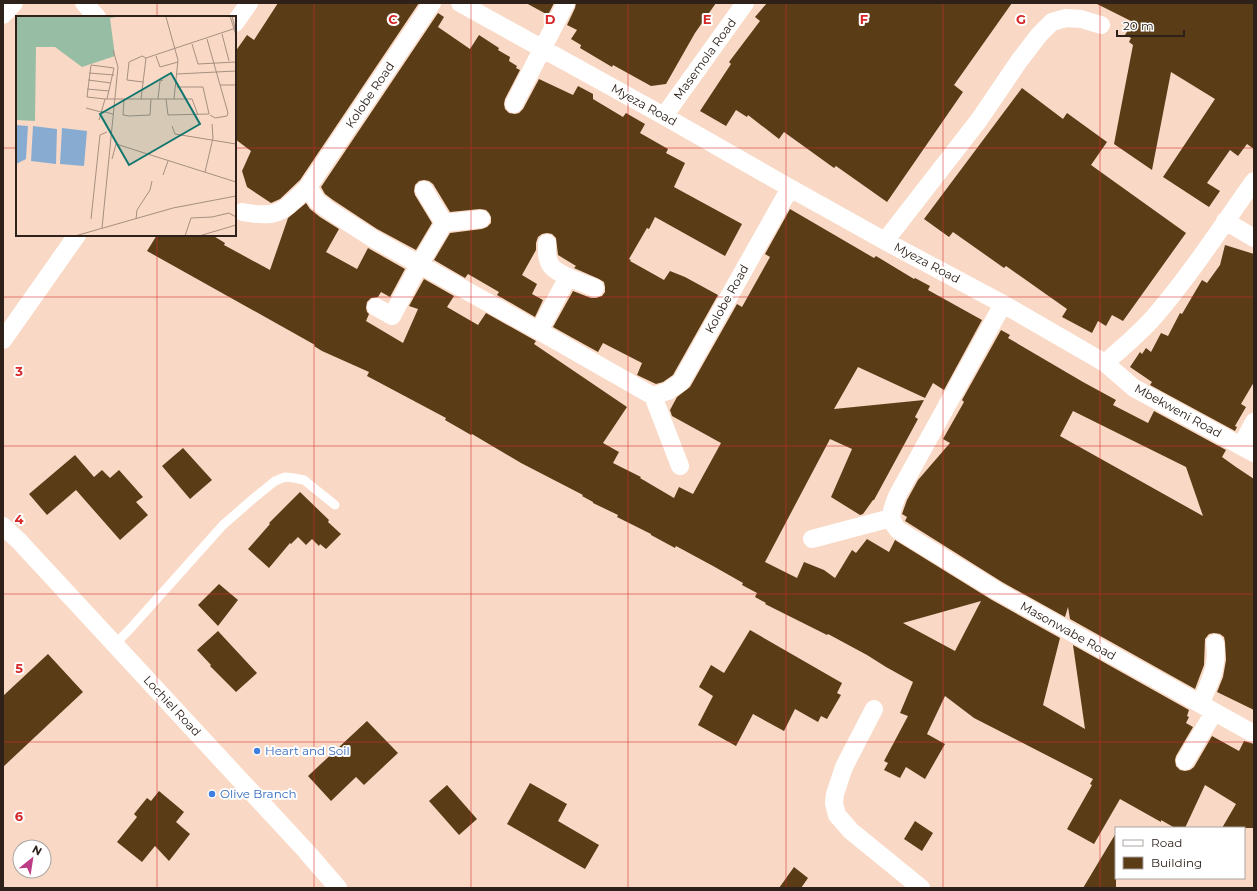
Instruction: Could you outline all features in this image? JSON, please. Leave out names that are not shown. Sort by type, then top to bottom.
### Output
[{"type":"street","points":[[3,15],[14,3]]},
{"type":"street","points":[[84,3],[97,16]]},
{"type":"street","points":[[236,22],[250,3]]},
{"type":"street","name":"Kolobe Road","points":[[242,212],[260,216],[274,214],[284,210],[308,187],[432,3]]},
{"type":"street","name":"Myeza Road","points":[[460,3],[885,241],[1003,304],[1105,363]]},
{"type":"street","points":[[514,104],[566,3]]},
{"type":"street","name":"Masemola Road","points":[[664,116],[745,3]]},
{"type":"street","points":[[885,241],[979,120],[1019,61],[1039,35],[1052,22],[1066,18],[1081,18],[1101,25]]},
{"type":"street","points":[[1105,363],[1130,342],[1154,317],[1180,285],[1254,181]]},
{"type":"street","points":[[308,187],[317,200],[327,209],[372,238],[539,330],[653,396],[680,466]]},
{"type":"street","name":"Kolobe Road","points":[[653,396],[668,391],[681,382],[790,188]]},
{"type":"street","points":[[424,190],[444,223]]},
{"type":"street","points":[[444,223],[481,219]]},
{"type":"street","points":[[1225,221],[1254,238]]},
{"type":"street","points":[[376,307],[398,319],[419,265],[444,223]]},
{"type":"street","points":[[3,340],[76,236]]},
{"type":"street","points":[[547,243],[546,252],[552,267],[568,277],[595,288]]},
{"type":"street","points":[[539,330],[568,277]]},
{"type":"street","points":[[812,539],[891,518],[892,510],[898,496],[1003,304]]},
{"type":"street","name":"Mbekweni Road","points":[[1105,363],[1134,388],[1247,450]]},
{"type":"street","points":[[1247,450],[1254,422]]},
{"type":"street","name":"Masonwabe Road","points":[[891,518],[892,524],[898,530],[997,591],[1254,734]]},
{"type":"street","name":"Lochiel Road","points":[[3,526],[306,851],[338,888]]},
{"type":"street","points":[[1185,761],[1207,708],[1216,658],[1215,643]]},
{"type":"street","points":[[874,709],[844,767],[835,794],[834,803],[837,815],[851,832],[921,888]]},
{"type":"lane","points":[[114,645],[223,525],[275,481],[285,477],[304,480],[335,504]]},
{"type":"building","points":[[278,3],[419,3],[300,180],[280,199],[271,203],[247,187],[242,171],[251,151],[236,140],[236,51],[247,35],[254,40]]},
{"type":"building","points":[[526,3],[554,3],[548,15]]},
{"type":"building","points":[[576,3],[716,3],[695,33],[666,84],[651,86],[613,65],[612,67],[580,48],[581,45],[571,39],[577,30],[567,25]]},
{"type":"building","points":[[767,3],[1012,3],[954,85],[963,92],[887,202],[836,166],[834,168],[784,132],[779,139],[748,115],[747,117],[736,110],[726,126],[700,111],[731,64],[729,62],[760,21],[755,17]]},
{"type":"building","points":[[1095,3],[1254,3],[1254,149],[1247,144],[1238,156],[1230,150],[1207,183],[1220,191],[1209,207],[1163,177],[1215,99],[1171,72],[1152,170],[1114,144],[1133,45],[1129,42],[1131,38],[1125,35],[1133,22]]},
{"type":"building","points":[[438,13],[444,17],[438,27],[470,49],[479,35],[499,48],[498,50],[510,57],[509,61],[520,70],[505,99],[505,109],[509,113],[519,113],[523,109],[539,79],[573,95],[578,86],[593,94],[593,99],[623,117],[626,113],[645,124],[640,133],[668,149],[666,153],[685,163],[674,187],[742,224],[725,256],[655,217],[649,229],[647,228],[629,259],[631,260],[630,261],[664,280],[670,271],[685,277],[718,295],[673,375],[663,382],[656,384],[637,375],[642,363],[603,343],[598,352],[553,327],[573,291],[591,298],[596,298],[602,296],[605,292],[605,287],[604,282],[574,268],[576,266],[558,255],[556,238],[552,234],[542,234],[538,237],[536,250],[522,275],[537,284],[532,294],[543,300],[535,317],[497,295],[499,292],[468,274],[465,278],[434,260],[450,233],[487,227],[491,223],[491,217],[486,210],[480,209],[450,212],[433,184],[429,181],[419,181],[415,185],[415,195],[432,223],[416,250],[377,229],[325,194],[321,187]]},
{"type":"building","points":[[1022,88],[1063,119],[1067,113],[1107,142],[1091,165],[1186,233],[1123,321],[1112,315],[1106,326],[1098,321],[1092,333],[1062,317],[1067,309],[1006,266],[1004,268],[953,232],[949,237],[924,219]]},
{"type":"building","points":[[306,203],[310,209],[320,217],[339,229],[326,252],[357,269],[368,248],[405,269],[390,297],[381,292],[378,297],[371,298],[367,302],[366,308],[369,314],[366,321],[403,343],[418,309],[409,306],[424,279],[454,296],[447,307],[478,325],[486,313],[536,341],[534,344],[627,407],[603,443],[619,452],[613,463],[641,477],[640,478],[674,498],[679,487],[693,494],[721,443],[672,416],[670,410],[677,397],[690,387],[737,304],[742,307],[770,257],[765,254],[790,209],[874,258],[876,256],[914,279],[915,278],[930,286],[928,290],[982,320],[944,390],[933,383],[925,398],[858,367],[834,409],[924,400],[915,417],[918,419],[874,500],[863,514],[860,515],[831,497],[852,449],[830,439],[765,562],[797,578],[804,562],[824,570],[835,578],[852,550],[856,553],[867,539],[889,552],[895,540],[992,600],[1060,638],[1043,705],[1085,729],[1073,645],[1189,710],[1187,716],[1189,717],[1186,723],[1193,727],[1176,756],[1176,766],[1180,770],[1190,770],[1194,767],[1212,736],[1239,751],[1244,741],[1254,744],[1254,828],[1223,827],[1236,804],[1205,785],[1185,827],[1173,827],[1161,820],[1161,822],[1120,799],[1094,844],[1067,829],[1092,785],[1090,784],[1093,779],[974,718],[945,696],[927,734],[945,744],[925,779],[906,767],[900,778],[884,770],[888,763],[884,761],[908,716],[900,713],[913,682],[828,634],[827,635],[765,604],[766,603],[755,597],[757,593],[742,585],[743,583],[676,546],[675,548],[617,517],[618,515],[593,503],[582,496],[583,495],[521,463],[445,420],[446,418],[367,376],[369,372],[322,351],[314,346],[315,345],[147,251],[156,236],[214,236],[225,243],[224,245],[270,270],[288,218]],"holes":[[[981,601],[955,651],[903,623]]]},
{"type":"building","points":[[1225,245],[1254,254],[1254,382],[1241,404],[1246,407],[1235,426],[1237,427],[1235,431],[1150,385],[1152,382],[1130,367],[1140,352],[1142,354],[1146,348],[1151,352],[1161,333],[1168,336],[1180,313],[1182,314],[1202,280],[1207,283],[1220,265]]},
{"type":"building","points":[[1001,330],[1010,335],[1008,338],[1116,400],[1113,405],[1148,423],[1154,411],[1226,450],[1222,457],[1254,479],[1254,710],[1217,692],[1223,677],[1226,660],[1224,637],[1220,634],[1209,634],[1205,639],[1204,665],[1195,689],[1070,619],[1068,607],[1065,617],[1002,582],[905,521],[907,517],[902,514],[907,500],[918,480],[950,443],[943,439],[964,402],[962,400]],"holes":[[[1073,411],[1186,467],[1203,516],[1060,436]]]},
{"type":"building","points":[[183,448],[212,480],[190,499],[162,466]]},
{"type":"building","points":[[75,455],[94,477],[102,470],[110,478],[119,470],[143,497],[136,502],[148,515],[120,540],[76,490],[47,515],[29,494]]},
{"type":"building","points":[[300,492],[341,534],[326,549],[320,544],[319,546],[312,539],[306,545],[298,537],[291,544],[290,543],[269,568],[248,549],[270,524],[269,523]]},
{"type":"building","points":[[219,584],[238,600],[218,626],[198,605]]},
{"type":"building","points":[[750,630],[842,683],[837,693],[841,695],[827,719],[821,716],[818,722],[795,709],[784,731],[753,714],[736,746],[698,725],[713,696],[699,687],[711,665],[724,673]]},
{"type":"building","points":[[218,631],[257,673],[236,692],[210,666],[211,665],[197,650]]},
{"type":"building","points":[[48,654],[83,692],[3,767],[3,696]]},
{"type":"building","points":[[367,721],[398,753],[364,785],[356,777],[331,801],[308,776]]},
{"type":"building","points":[[530,783],[567,804],[558,821],[599,845],[585,869],[507,824]]},
{"type":"building","points":[[447,785],[477,819],[459,835],[429,801]]},
{"type":"building","points":[[159,791],[184,812],[176,822],[190,834],[169,861],[155,846],[142,862],[117,842],[137,817],[134,814],[147,798],[151,801]]},
{"type":"building","points":[[915,821],[933,833],[922,851],[904,839]]},
{"type":"building","points":[[1115,835],[1116,888],[1083,888]]},
{"type":"building","points":[[794,867],[808,878],[801,888],[779,888]]},
{"type":"place","name":"Heart and Soil","points":[[257,751]]},
{"type":"place","name":"Olive Branch","points":[[212,794]]}]
